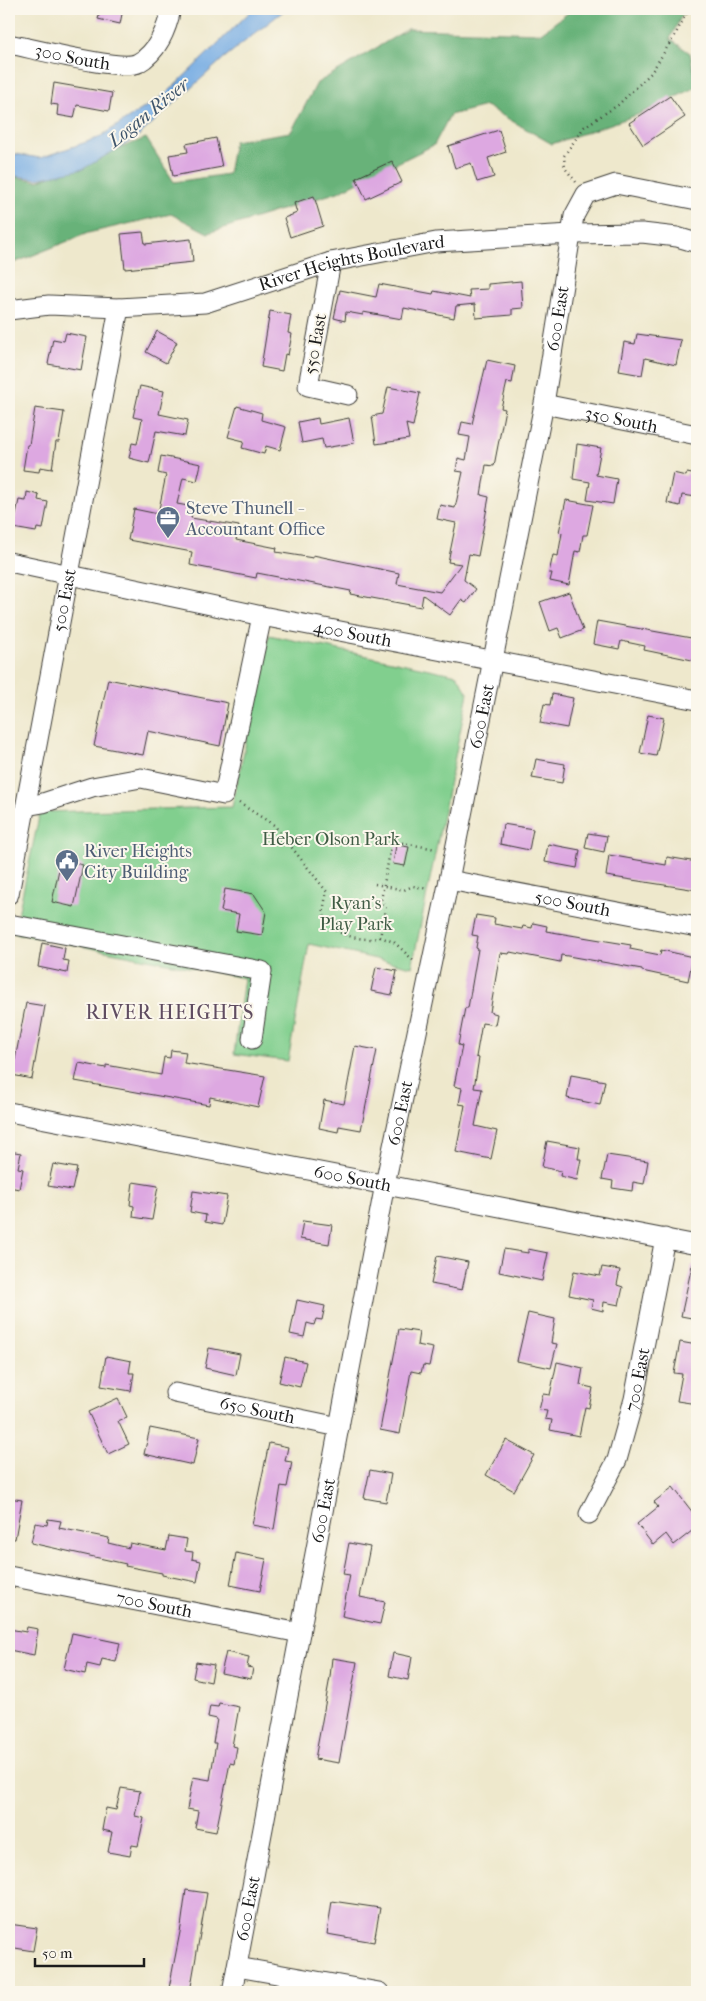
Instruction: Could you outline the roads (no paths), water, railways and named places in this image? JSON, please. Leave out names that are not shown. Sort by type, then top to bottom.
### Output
[{"type":"street","name":"300 South","points":[[9,44],[115,65],[137,64],[155,47],[168,22],[171,9]]},
{"type":"street","name":"600 East","points":[[232,1992],[385,1184],[449,880],[544,404],[574,216],[586,194],[616,184],[697,200]]},
{"type":"street","name":"River Heights Boulevard","points":[[9,310],[49,305],[119,308],[206,303],[331,262],[436,242],[570,234],[642,233],[677,237],[697,242]]},
{"type":"street","name":"550 East","points":[[331,262],[308,386],[348,395]]},
{"type":"street","name":"500 East","points":[[9,894],[20,813],[119,308]]},
{"type":"street","name":"350 South","points":[[544,404],[697,435]]},
{"type":"street","name":"400 South","points":[[9,562],[262,616],[697,700]]},
{"type":"street","points":[[20,813],[43,803],[92,787],[141,778],[224,795],[262,616]]},
{"type":"street","name":"500 South","points":[[449,880],[697,927]]},
{"type":"street","points":[[9,924],[262,971],[252,1040]]},
{"type":"street","name":"600 South","points":[[9,1112],[697,1244]]},
{"type":"street","name":"700 East","points":[[589,1514],[617,1460],[629,1416],[665,1238]]},
{"type":"street","name":"650 South","points":[[175,1393],[339,1427]]},
{"type":"street","name":"700 South","points":[[9,1576],[300,1632]]},
{"type":"street","points":[[237,1967],[379,1992]]},
{"type":"water","name":"Logan River","points":[[253,9],[286,9],[224,58],[136,138],[83,169],[37,179],[9,175],[9,153],[40,158],[98,138],[167,93]]},
{"type":"place","name":"Steve Thunell - Accountant Office","points":[[168,539]]},
{"type":"place","name":"River Heights City Building","points":[[67,882]]},
{"type":"district","name":"RIVER HEIGHTS","points":[[170,1012]]},
{"type":"park label","name":"Heber Olson Park","points":[[331,839]]},
{"type":"park label","name":"Ryan's Play Park","points":[[356,913]]}]
